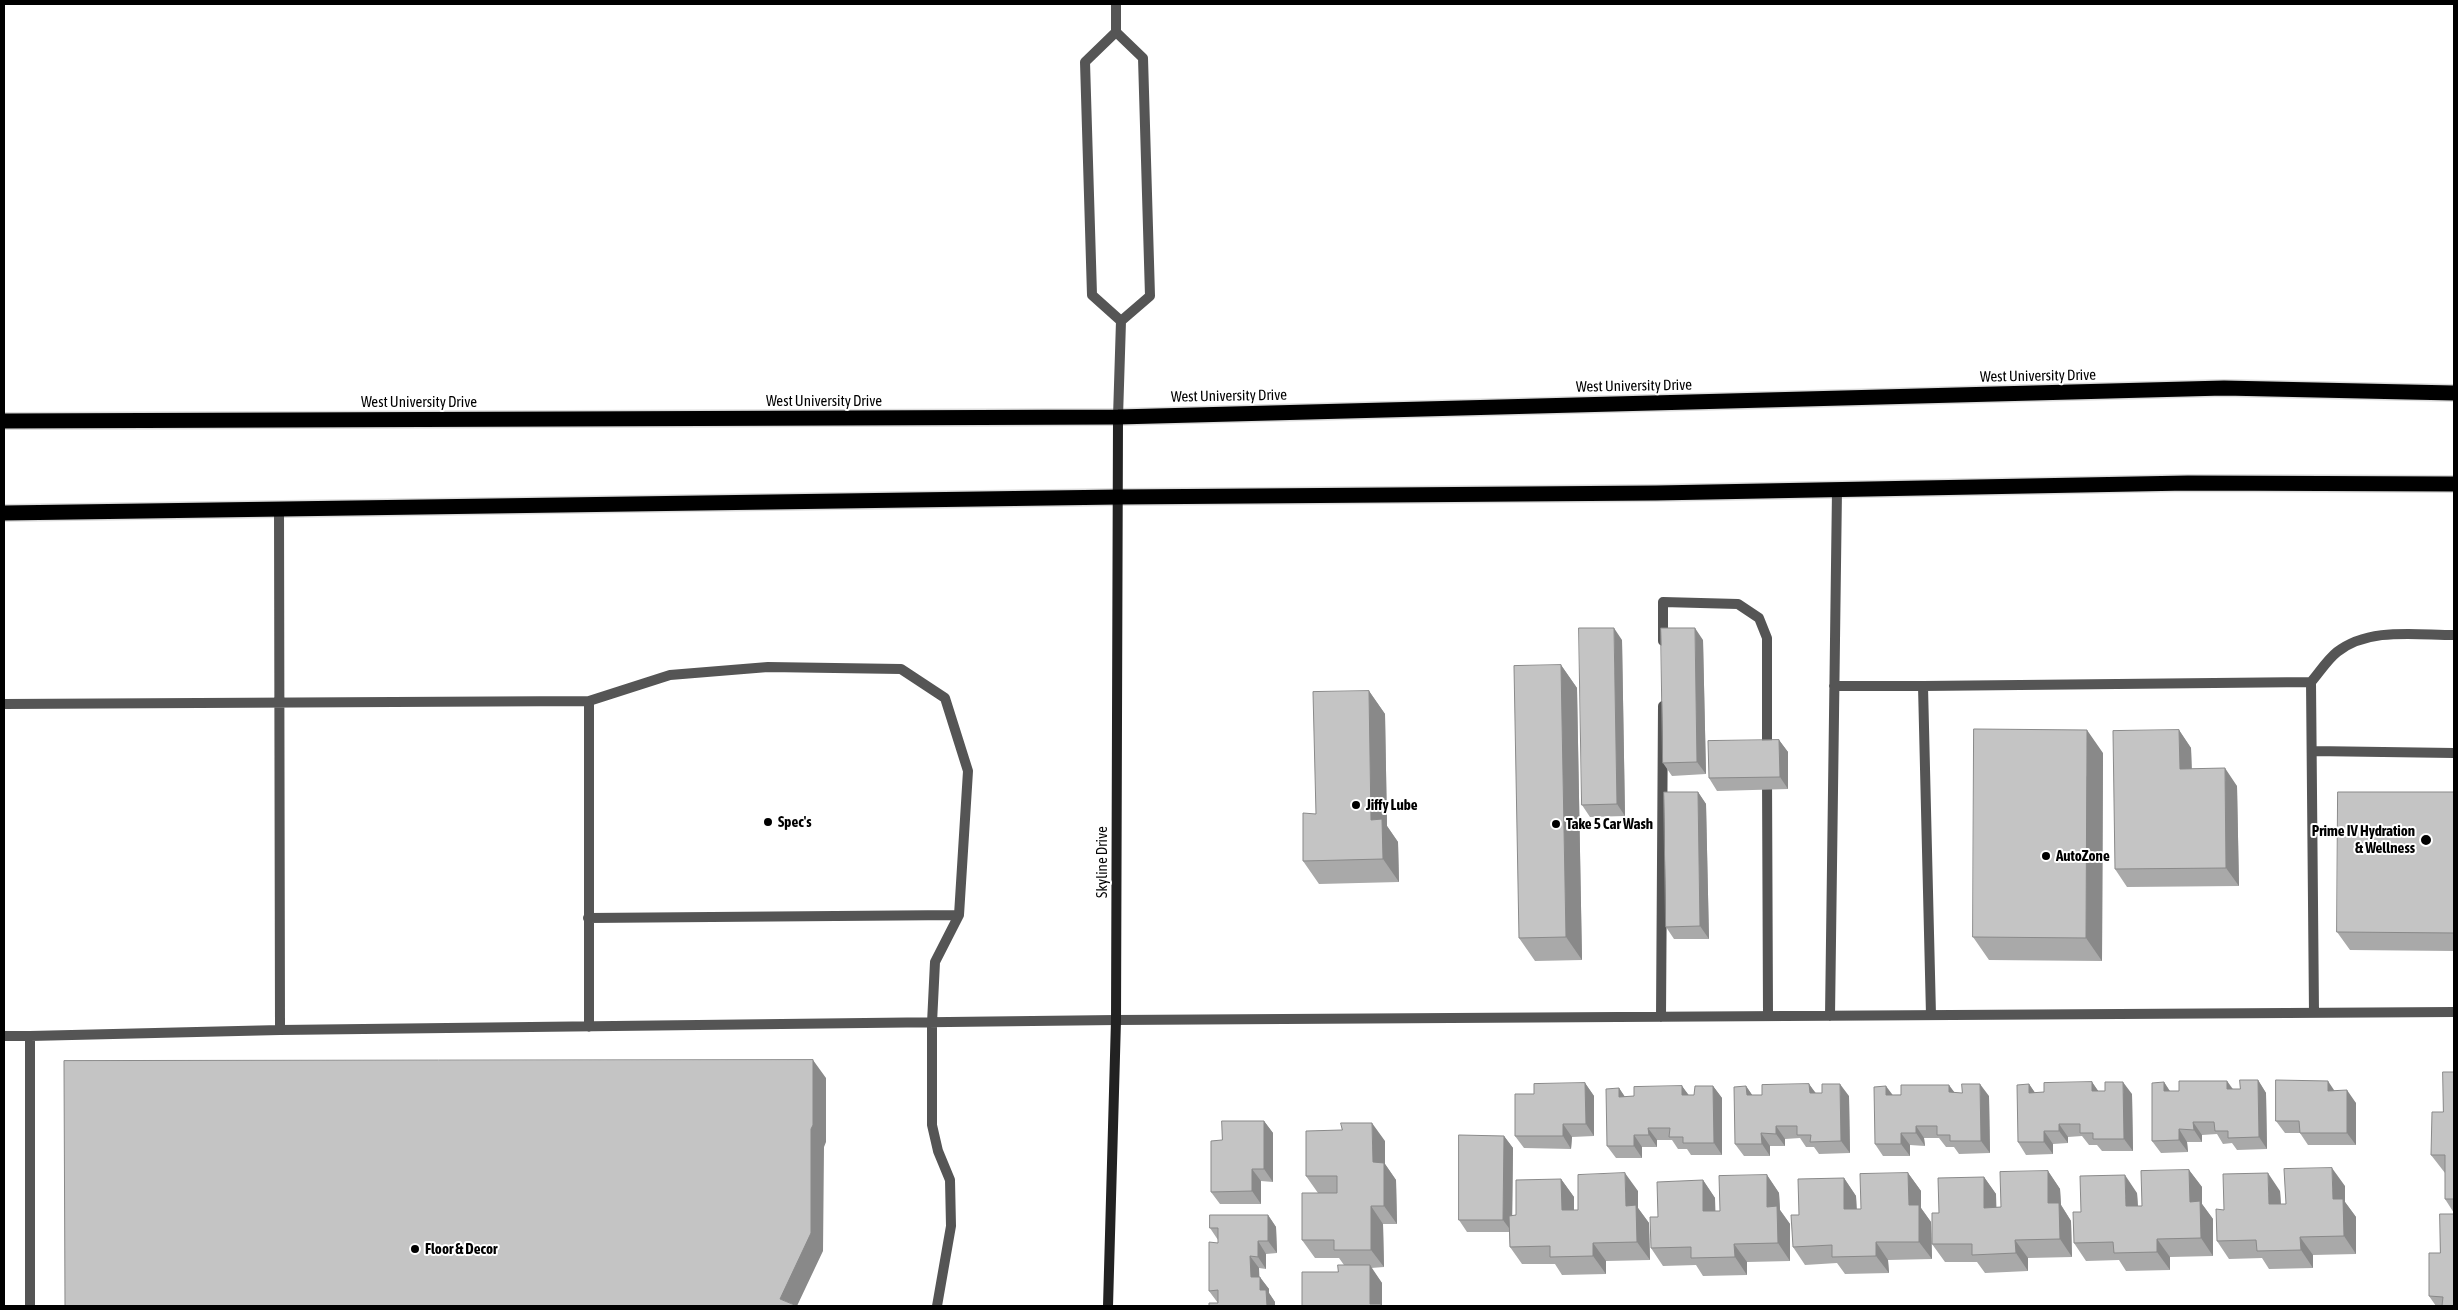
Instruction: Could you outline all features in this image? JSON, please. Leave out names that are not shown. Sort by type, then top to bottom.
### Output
[{"type":"highway","name":"West University Drive","points":[[4,421],[1118,417],[2224,388],[2454,392]]},
{"type":"highway","points":[[4,513],[1119,497],[1656,493],[2196,483],[2454,484]]},
{"type":"street","name":"Skyline Drive","points":[[1108,1306],[1116,1020],[1118,417]]},
{"type":"lane","points":[[1116,4],[1116,32],[1085,62],[1092,295],[1120,321],[1118,417]]},
{"type":"lane","points":[[1116,32],[1144,58],[1150,296],[1120,321]]},
{"type":"lane","points":[[1830,1016],[1837,490]]},
{"type":"lane","points":[[279,509],[280,1030]]},
{"type":"lane","points":[[1663,652],[1663,602],[1738,604],[1759,618],[1767,638],[1768,1016]]},
{"type":"lane","points":[[2314,1012],[2311,682],[2336,653],[2354,642],[2379,635],[2454,635]]},
{"type":"lane","points":[[4,704],[589,701],[670,675],[768,667],[901,669],[945,698],[968,771],[959,915],[935,962],[932,1022],[932,1125],[938,1151],[950,1180],[951,1226],[937,1306]]},
{"type":"lane","points":[[1834,686],[2311,682]]},
{"type":"lane","points":[[1923,686],[1931,1015]]},
{"type":"lane","points":[[1661,1017],[1663,691]]},
{"type":"lane","points":[[589,701],[589,1027]]},
{"type":"lane","points":[[2312,751],[2454,753]]},
{"type":"lane","points":[[588,918],[959,915]]},
{"type":"lane","points":[[4,1036],[280,1030],[1116,1020],[2454,1012]]},
{"type":"lane","points":[[30,1036],[30,1306]]},
{"type":"building","points":[[1579,628],[1614,628],[1617,804],[1582,805]]},
{"type":"building","points":[[1661,628],[1695,628],[1697,762],[1663,763]]},
{"type":"building","name":"Take 5 Car Wash","points":[[1561,665],[1566,937],[1519,938],[1514,666]]},
{"type":"building","points":[[1369,691],[1371,820],[1382,819],[1383,859],[1303,861],[1303,813],[1316,814],[1313,692]]},
{"type":"building","name":"AutoZone","points":[[1974,729],[2087,730],[2086,938],[1973,937]]},
{"type":"building","points":[[2179,730],[2180,769],[2225,768],[2226,868],[2115,869],[2113,731]]},
{"type":"building","points":[[1779,740],[1780,777],[1709,778],[1708,741]]},
{"type":"building","points":[[1664,792],[1698,792],[1700,926],[1666,927]]},
{"type":"building","points":[[2338,792],[2454,792],[2454,933],[2337,932]]},
{"type":"building","points":[[813,1060],[811,1233],[780,1299],[797,1306],[65,1306],[64,1061]]},
{"type":"building","points":[[2443,1072],[2454,1072],[2454,1199],[2445,1199],[2445,1155],[2431,1155],[2432,1112],[2443,1112]]},
{"type":"building","points":[[2240,1080],[2258,1080],[2259,1137],[2228,1138],[2228,1131],[2215,1131],[2214,1122],[2193,1122],[2194,1130],[2179,1129],[2179,1140],[2152,1141],[2152,1083],[2164,1082],[2164,1091],[2179,1091],[2179,1081],[2227,1081],[2227,1089],[2240,1089]]},
{"type":"building","points":[[2276,1080],[2328,1081],[2328,1091],[2347,1090],[2347,1133],[2300,1133],[2299,1121],[2276,1121]]},
{"type":"building","points":[[2092,1082],[2092,1091],[2105,1091],[2105,1082],[2123,1082],[2124,1139],[2093,1139],[2093,1133],[2080,1133],[2080,1124],[2059,1124],[2059,1131],[2044,1131],[2044,1142],[2018,1142],[2017,1085],[2029,1084],[2029,1093],[2044,1092],[2044,1083]]},
{"type":"building","points":[[1585,1083],[1586,1124],[1563,1124],[1563,1136],[1515,1136],[1515,1094],[1534,1094],[1534,1084]]},
{"type":"building","points":[[1809,1084],[1810,1093],[1822,1093],[1822,1084],[1840,1084],[1841,1141],[1810,1142],[1811,1135],[1797,1135],[1797,1126],[1776,1126],[1776,1134],[1761,1133],[1762,1144],[1735,1144],[1734,1087],[1746,1086],[1747,1095],[1762,1095],[1762,1085]]},
{"type":"building","points":[[1962,1084],[1980,1084],[1981,1141],[1950,1141],[1950,1135],[1937,1135],[1937,1126],[1916,1126],[1916,1133],[1901,1133],[1901,1144],[1875,1144],[1874,1087],[1886,1086],[1886,1095],[1901,1095],[1901,1085],[1949,1085],[1949,1092],[1962,1093]]},
{"type":"building","points":[[1682,1086],[1682,1095],[1694,1095],[1695,1086],[1713,1086],[1714,1143],[1683,1143],[1683,1137],[1669,1137],[1670,1128],[1648,1128],[1649,1135],[1634,1135],[1634,1146],[1607,1146],[1606,1089],[1619,1088],[1619,1097],[1634,1096],[1634,1087]]},
{"type":"building","points":[[1222,1121],[1264,1121],[1264,1169],[1252,1169],[1252,1191],[1211,1192],[1211,1141],[1222,1140]]},
{"type":"building","points":[[1341,1123],[1372,1123],[1373,1162],[1384,1163],[1384,1206],[1371,1206],[1371,1250],[1334,1250],[1334,1240],[1302,1240],[1302,1193],[1337,1193],[1337,1176],[1306,1176],[1306,1131],[1342,1130]]},
{"type":"building","points":[[1459,1135],[1504,1136],[1503,1220],[1459,1220]]},
{"type":"building","points":[[2332,1168],[2333,1199],[2343,1199],[2344,1236],[2300,1237],[2301,1250],[2257,1251],[2256,1240],[2217,1241],[2216,1209],[2224,1210],[2223,1174],[2268,1173],[2269,1204],[2286,1204],[2284,1169]]},
{"type":"building","points":[[2189,1170],[2190,1202],[2200,1201],[2201,1238],[2157,1239],[2157,1252],[2114,1253],[2113,1242],[2074,1243],[2073,1212],[2081,1212],[2080,1176],[2125,1175],[2126,1206],[2142,1206],[2141,1171]]},
{"type":"building","points":[[2048,1171],[2048,1203],[2059,1203],[2060,1239],[2015,1240],[2016,1253],[1972,1255],[1972,1244],[1932,1244],[1932,1213],[1939,1213],[1938,1178],[1984,1177],[1984,1208],[2001,1207],[2000,1172]]},
{"type":"building","points":[[1625,1173],[1626,1206],[1636,1205],[1637,1242],[1593,1243],[1593,1256],[1550,1257],[1550,1246],[1510,1247],[1509,1216],[1516,1215],[1516,1180],[1561,1179],[1562,1210],[1578,1210],[1578,1175]]},
{"type":"building","points":[[1908,1173],[1909,1205],[1919,1205],[1919,1242],[1876,1242],[1876,1256],[1832,1257],[1832,1245],[1793,1247],[1791,1215],[1799,1215],[1798,1179],[1844,1178],[1844,1209],[1861,1209],[1860,1174]]},
{"type":"building","points":[[1767,1175],[1767,1207],[1777,1206],[1778,1243],[1734,1244],[1735,1257],[1691,1258],[1691,1247],[1651,1248],[1650,1217],[1658,1217],[1657,1182],[1703,1180],[1703,1211],[1720,1211],[1719,1176]]},
{"type":"building","points":[[2440,1214],[2454,1214],[2454,1306],[2442,1306],[2443,1297],[2429,1296],[2429,1253],[2440,1253]]},
{"type":"building","points":[[1210,1215],[1268,1215],[1268,1241],[1258,1241],[1258,1257],[1250,1256],[1251,1277],[1260,1277],[1260,1290],[1266,1290],[1267,1306],[1209,1306],[1209,1303],[1218,1303],[1218,1290],[1209,1291],[1209,1242],[1218,1243],[1218,1228],[1210,1228]]},
{"type":"building","points":[[1338,1265],[1370,1265],[1370,1304],[1381,1304],[1381,1306],[1302,1306],[1302,1272],[1338,1272]]},
{"type":"place","name":"Jiffy Lube","points":[[1356,805]]},
{"type":"place","name":"Spec's","points":[[768,822]]},
{"type":"place","name":"Take 5 Car Wash","points":[[1556,824]]},
{"type":"place","name":"Prime IV Hydration & Wellness","points":[[2426,840]]},
{"type":"place","name":"AutoZone","points":[[2046,856]]},
{"type":"place","name":"Floor & Decor","points":[[415,1249]]}]
